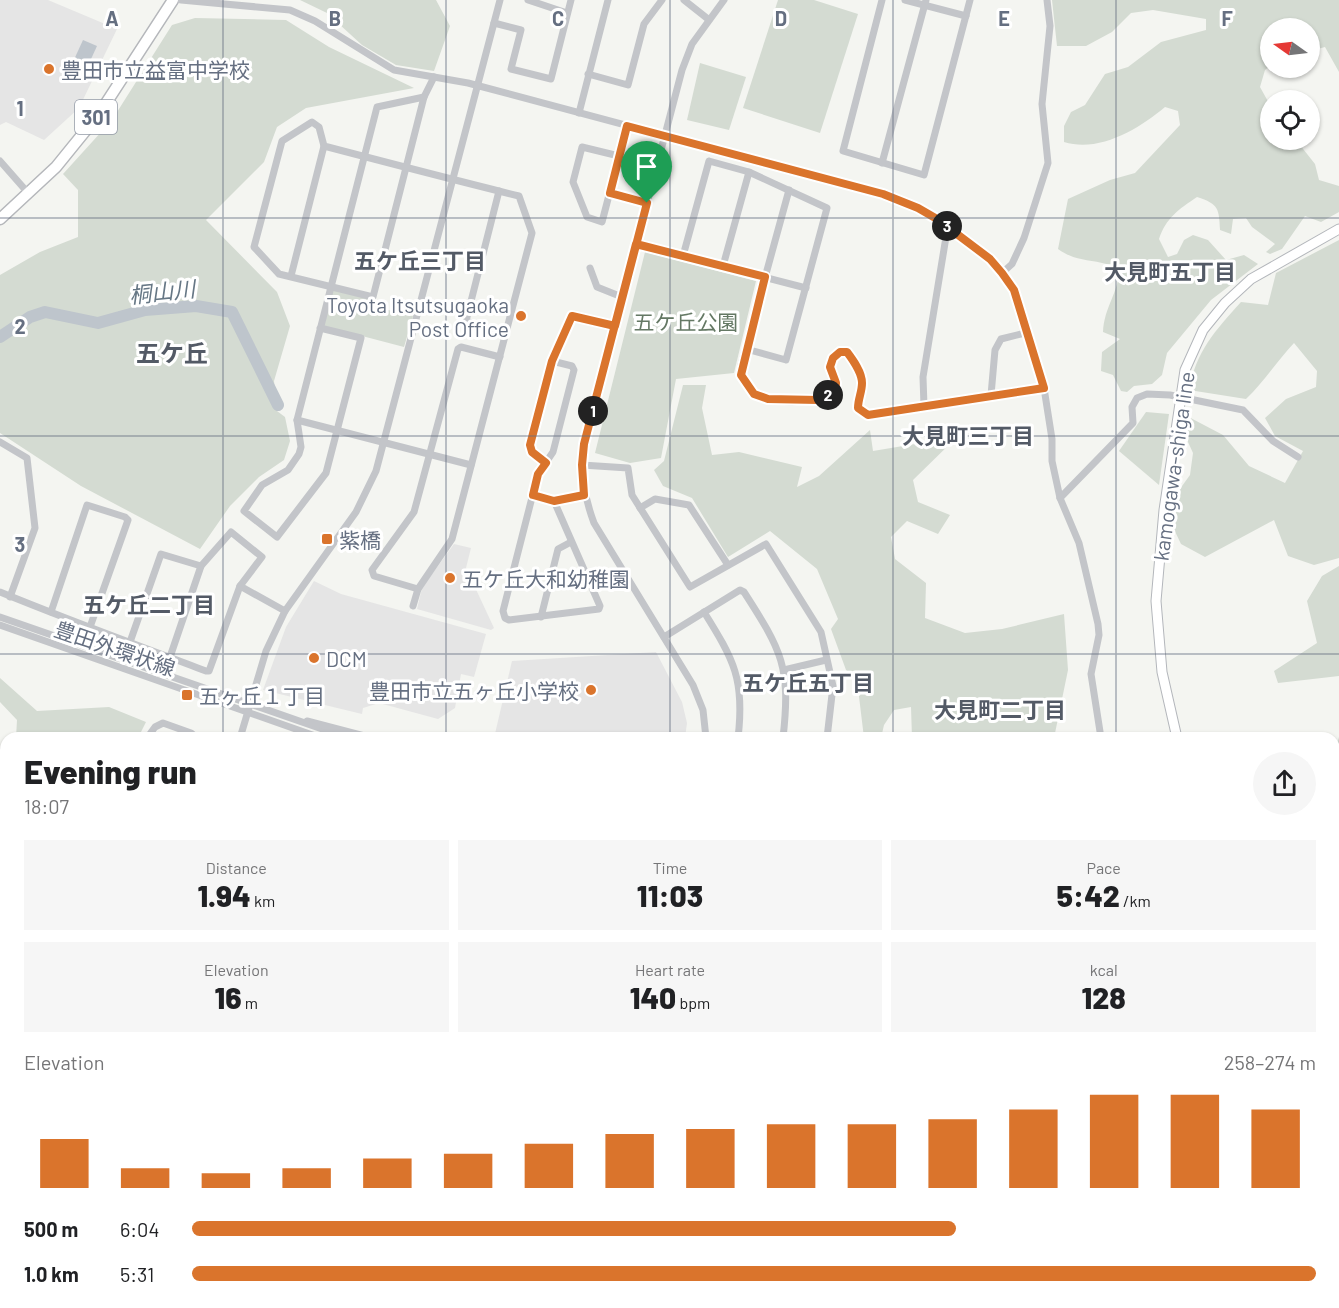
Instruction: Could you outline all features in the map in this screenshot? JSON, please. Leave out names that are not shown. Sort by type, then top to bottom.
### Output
[{"type":"highway","name":"301","points":[[0,219],[56,166],[99,114],[173,0]]},
{"type":"main road","name":"kamogawa-shiga line","points":[[1176,732],[1162,672],[1156,601],[1179,396],[1191,352],[1203,330],[1225,303],[1251,279],[1339,230]]},
{"type":"street","points":[[181,0],[290,10],[315,21],[394,70],[477,86],[883,194],[918,208],[990,259],[1014,290],[1025,333],[1044,388],[1052,461],[1060,498],[1079,543],[1098,624],[1091,674],[1100,732]]},
{"type":"street","points":[[241,732],[267,651],[285,611],[368,492],[384,443],[500,0]]},
{"type":"street","points":[[528,0],[567,13]]},
{"type":"street","points":[[494,23],[521,30],[511,69],[551,79],[571,0]]},
{"type":"street","points":[[579,113],[608,0]]},
{"type":"street","points":[[588,74],[628,85],[644,24],[662,0]]},
{"type":"street","points":[[684,0],[708,19]]},
{"type":"street","points":[[706,732],[705,719],[697,693],[594,523],[584,495],[582,465],[584,444],[664,136],[692,44],[724,0]]},
{"type":"street","points":[[882,0],[843,152],[924,175],[970,0]]},
{"type":"street","points":[[905,0],[925,2],[966,16]]},
{"type":"street","points":[[1002,273],[1012,264],[1024,238],[1048,163],[1042,104],[1050,26],[1047,0]]},
{"type":"street","points":[[882,163],[925,2]]},
{"type":"street","points":[[291,276],[324,146],[319,127],[312,122],[282,141],[254,247],[279,274],[373,297],[424,97],[434,77]]},
{"type":"street","points":[[320,328],[361,338],[326,473],[277,537],[244,511],[262,484],[288,470],[296,460],[301,447],[297,420],[320,328],[365,157],[377,107],[424,97]]},
{"type":"street","points":[[619,156],[582,147],[573,182],[587,217],[602,222],[627,126]]},
{"type":"street","points":[[324,146],[519,196],[532,233],[450,545],[418,589],[413,606]]},
{"type":"street","points":[[0,161],[29,194]]},
{"type":"street","points":[[683,256],[709,161],[749,172],[827,208],[786,360],[746,349]]},
{"type":"street","points":[[723,266],[749,172]]},
{"type":"street","points":[[789,190],[741,375],[754,394],[768,399],[818,400],[828,396],[835,391],[836,383],[830,367],[833,358],[840,352],[847,352],[857,368],[862,383],[858,408],[868,415],[1044,388]]},
{"type":"street","points":[[499,191],[466,321],[506,333]]},
{"type":"street","points":[[610,193],[647,203]]},
{"type":"street","points":[[924,406],[923,377],[946,237],[950,229]]},
{"type":"street","points":[[636,244],[806,288]]},
{"type":"street","points":[[590,268],[597,287],[622,297]]},
{"type":"street","points":[[546,463],[530,447],[552,361],[572,316],[615,326]]},
{"type":"street","points":[[991,395],[995,350],[1001,339],[1025,333]]},
{"type":"street","points":[[418,589],[374,576],[372,570],[413,516],[458,349],[462,347],[500,357]]},
{"type":"street","points":[[552,361],[572,366],[574,370],[553,452],[538,474],[502,611],[505,618],[514,621],[599,609],[600,606],[554,501]]},
{"type":"street","points":[[1060,498],[1133,423],[1132,407],[1137,398],[1147,394],[1179,396],[1243,410],[1273,441],[1298,457]]},
{"type":"street","points":[[297,420],[471,465]]},
{"type":"street","points":[[0,442],[27,458],[34,528],[10,597]]},
{"type":"street","points":[[582,465],[628,468],[632,495],[690,587],[766,544],[821,632],[833,686],[827,732]]},
{"type":"street","points":[[533,495],[554,501],[584,495]]},
{"type":"street","points":[[640,508],[655,499],[689,505],[728,565]]},
{"type":"street","points":[[51,612],[87,505],[125,517],[128,520],[90,627]]},
{"type":"street","points":[[0,592],[10,597],[170,657],[209,671],[240,586],[262,557],[231,532],[201,566],[170,657]]},
{"type":"street","points":[[541,617],[558,549],[571,542]]},
{"type":"street","points":[[130,642],[161,554],[201,566]]},
{"type":"street","points":[[240,586],[285,611]]},
{"type":"street","points":[[664,637],[742,590],[775,642],[784,670],[786,705],[784,732]]},
{"type":"street","points":[[704,612],[732,657],[742,704],[739,732]]},
{"type":"street","name":"豊田外環状線","points":[[0,617],[331,732]]},
{"type":"street","name":"豊田外環状線","points":[[0,625],[304,732]]},
{"type":"street","points":[[784,670],[826,660]]},
{"type":"street","points":[[302,722],[313,721],[351,732]]},
{"type":"street","points":[[151,732],[155,727],[164,723],[188,732]]},
{"type":"shaded area","name":"豊田市立益富中学校","points":[[0,0],[48,0],[117,29],[79,108],[44,140],[6,122],[0,125]]},
{"type":"shaded area","points":[[83,40],[97,46],[86,70],[72,64]]},
{"type":"shaded area","name":"五ケ丘大和幼稚園","points":[[454,544],[471,548],[466,568],[494,628],[491,630],[417,609],[422,588]]},
{"type":"shaded area","points":[[314,581],[341,594],[486,634],[474,677],[461,674],[455,708],[438,719],[379,703],[363,708],[362,714],[263,690],[286,627]]},
{"type":"shaded area","name":"豊田市立五ヶ丘小学校","points":[[656,652],[682,702],[687,723],[686,732],[495,732],[512,661]]},
{"type":"green space","points":[[300,0],[436,0],[450,26],[434,71],[396,65],[362,45],[327,13]]},
{"type":"green space","points":[[778,0],[814,0],[858,14],[820,133],[743,108]]},
{"type":"green space","points":[[1052,0],[1339,0],[1339,72],[1325,47],[1320,48],[1320,18],[1260,18],[1260,78],[1263,78],[1260,87],[1260,150],[1304,150],[1315,164],[1319,180],[1339,186],[1339,212],[1321,222],[1305,216],[1282,249],[1270,254],[1266,252],[1275,244],[1252,227],[1246,218],[1233,219],[1231,234],[1220,230],[1218,212],[1210,202],[1197,197],[1179,210],[1165,225],[1159,239],[1168,257],[1177,254],[1184,240],[1193,235],[1208,240],[1226,260],[1244,255],[1258,264],[1211,300],[1167,353],[1162,375],[1152,384],[1134,386],[1127,392],[1121,391],[1113,375],[1101,371],[1102,352],[1120,339],[1103,332],[1106,315],[1117,285],[1119,270],[1105,263],[1074,257],[1058,249],[1068,199],[1110,180],[1135,173],[1180,125],[1178,111],[1165,107],[1131,131],[1104,142],[1091,144],[1077,145],[1064,142],[1064,126],[1071,112],[1085,105],[1105,74],[1128,67],[1161,42],[1206,30],[1206,19],[1153,10],[1131,13],[1112,32],[1086,46],[1057,46]]},
{"type":"green space","points":[[195,18],[286,20],[329,47],[414,88],[306,108],[277,127],[264,162],[206,220],[277,292],[290,326],[274,381],[277,411],[285,417],[290,441],[284,460],[259,477],[230,506],[200,549],[81,486],[0,433],[0,275],[40,252],[78,237],[78,190],[63,174],[112,120],[172,25]]},
{"type":"green space","points":[[700,63],[746,77],[729,130],[687,120]]},
{"type":"green space","points":[[1339,240],[1339,558],[1314,565],[1288,556],[1274,520],[1205,557],[1181,544],[1171,523],[1177,493],[1190,475],[1193,453],[1188,442],[1183,414],[1223,435],[1249,466],[1285,483],[1303,451],[1275,436],[1265,418],[1286,399],[1316,387],[1317,371],[1294,343],[1246,399],[1189,390],[1196,364],[1215,332],[1241,302],[1268,305],[1276,273]]},
{"type":"green space","name":"五ケ丘公園","points":[[645,252],[756,281],[734,373],[676,379],[661,458],[630,463],[595,453]]},
{"type":"green space","points":[[333,290],[370,299],[372,306],[413,316],[404,347],[324,326]]},
{"type":"green space","points":[[683,385],[706,385],[702,408],[712,455],[739,452],[802,467],[797,487],[819,476],[870,430],[873,451],[957,437],[913,480],[918,502],[950,515],[938,534],[907,521],[891,537],[895,559],[926,583],[925,618],[965,633],[1002,629],[1064,614],[1068,670],[1055,732],[912,732],[911,707],[894,710],[884,725],[882,732],[863,732],[857,680],[846,670],[831,629],[838,619],[817,569],[770,531],[728,557],[692,498],[663,486],[654,470],[664,461]]},
{"type":"green space","points":[[1146,412],[1169,414],[1159,485],[1119,451]]},
{"type":"green space","points":[[1339,566],[1339,676],[1278,683],[1274,671],[1317,643],[1307,601],[1322,576]]},
{"type":"green space","points":[[0,678],[37,711],[109,707],[146,722],[141,732],[16,732],[17,720],[0,702]]},
{"type":"waterway","name":"桐山川","points":[[0,337],[30,317],[45,312],[98,323],[145,310],[196,306],[232,312],[278,405]]},
{"type":"place","name":"豊田市立益富中学校","points":[[49,69]]},
{"type":"place","name":"Toyota Itsutsugaoka Post Office","points":[[521,316]]},
{"type":"place","name":"紫橋","points":[[327,539]]},
{"type":"place","name":"五ケ丘大和幼稚園","points":[[450,578]]},
{"type":"place","name":"DCM","points":[[314,658]]},
{"type":"place","name":"豊田市立五ヶ丘小学校","points":[[591,690]]},
{"type":"place","name":"五ヶ丘１丁目","points":[[187,695]]},
{"type":"district","name":"五ケ丘三丁目","points":[[420,260]]},
{"type":"district","name":"大見町五丁目","points":[[1170,271]]},
{"type":"district","name":"五ケ丘","points":[[172,352]]},
{"type":"district","name":"大見町三丁目","points":[[968,435]]},
{"type":"district","name":"五ケ丘二丁目","points":[[149,604]]},
{"type":"district","name":"五ケ丘五丁目","points":[[808,682]]},
{"type":"district","name":"大見町二丁目","points":[[1000,709]]},
{"type":"route","points":[[647,203],[610,193],[627,126],[883,194],[918,208],[937,219],[990,259],[1014,290],[1025,333],[1044,388],[924,406],[883,415],[868,415],[858,408],[862,383],[853,359],[847,352],[840,352],[833,358],[830,367],[836,383],[835,391],[828,396],[818,400],[768,399],[754,394],[741,375],[741,365],[765,277],[636,244],[622,297],[615,326],[584,444],[582,474],[584,495],[554,501],[533,495],[538,474],[546,463],[532,452],[530,445],[555,352],[572,316],[615,326],[636,244],[647,203]]}]
